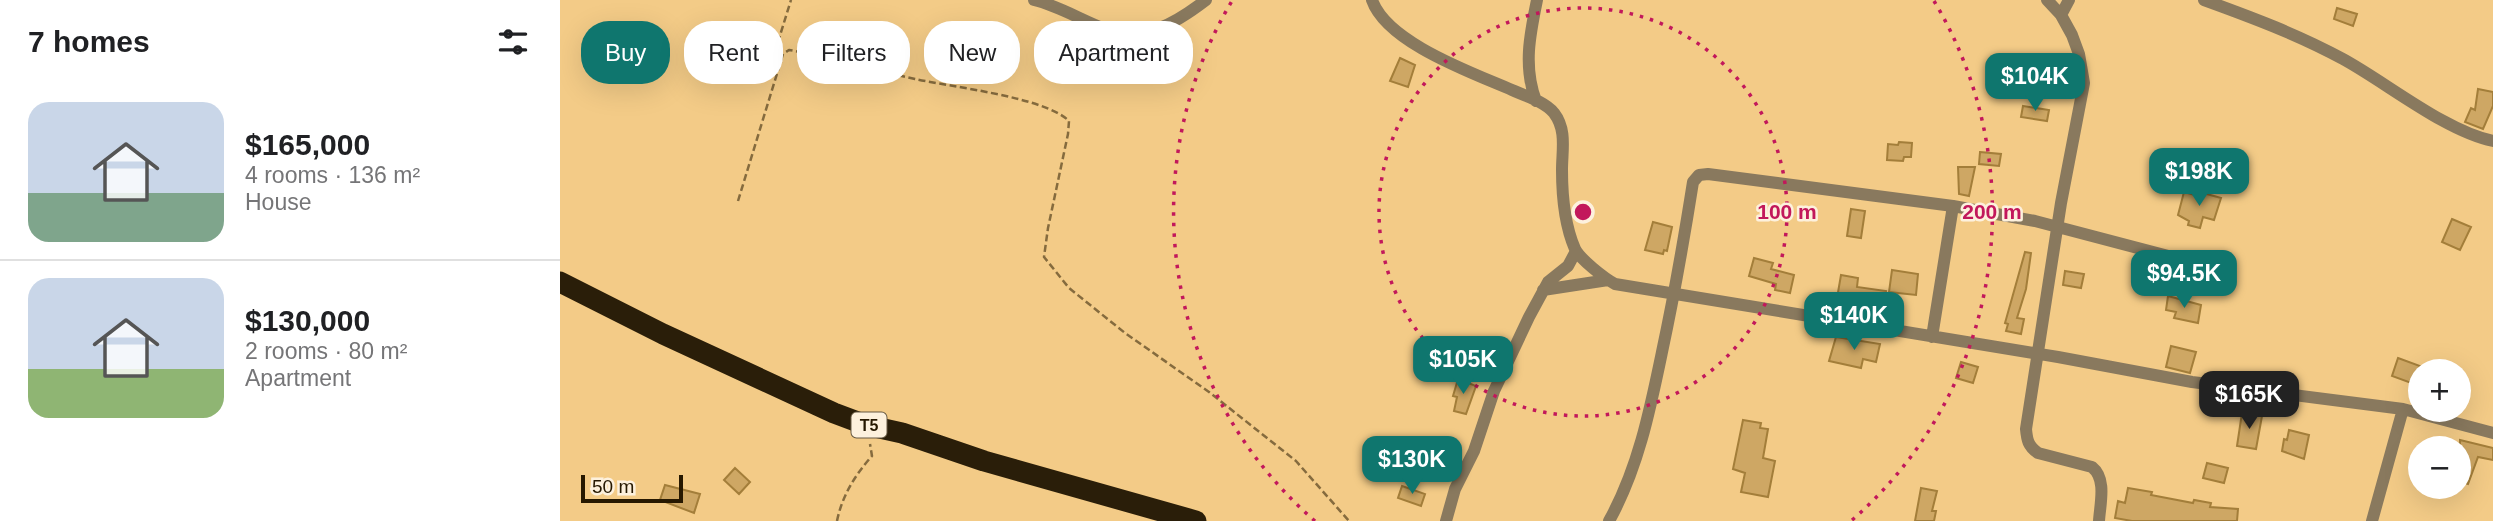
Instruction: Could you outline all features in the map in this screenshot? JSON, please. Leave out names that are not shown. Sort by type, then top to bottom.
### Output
[{"type":"highway","name":"T5","points":[[560,282],[675,339],[866,425],[902,433],[996,465],[1196,521]]},
{"type":"street","points":[[1034,0],[1107,29],[1127,33],[1151,33],[1206,0]]},
{"type":"street","points":[[1372,0],[1391,28],[1422,48],[1536,101],[1553,112],[1562,127],[1564,203],[1576,251],[1615,284],[2192,382],[2307,399],[2403,409],[2493,433]]},
{"type":"street","points":[[1536,101],[1530,81],[1527,53],[1537,0]]},
{"type":"street","points":[[2047,0],[2061,15],[2072,35],[2079,54],[2084,83],[2057,227],[2026,429],[2027,440],[2038,453],[2092,467],[2098,471],[2101,478],[2099,521]]},
{"type":"street","points":[[2061,15],[2069,0]]},
{"type":"street","points":[[2204,0],[2247,15],[2341,58],[2477,138],[2493,141]]},
{"type":"street","points":[[1609,521],[1625,492],[1650,414],[1693,182],[1699,175],[1953,206],[2057,227],[2210,267]]},
{"type":"street","points":[[1932,337],[1953,206]]},
{"type":"street","points":[[1446,521],[1455,489],[1474,451],[1494,391],[1543,290],[1548,282],[1568,266],[1576,251]]},
{"type":"street","points":[[1543,290],[1608,280]]},
{"type":"street","points":[[2372,521],[2403,409]]},
{"type":"path","points":[[783,26],[791,0]]},
{"type":"path","points":[[783,56],[785,51],[796,51],[973,89],[1062,113],[1069,121],[1068,134],[1044,257],[1069,288],[1125,333],[1209,392],[1296,461],[1349,521]]},
{"type":"path","points":[[738,201],[774,84]]},
{"type":"path","points":[[837,521],[847,490],[872,456],[866,425]]},
{"type":"building","points":[[2337,8],[2357,14],[2353,26],[2334,19]]},
{"type":"building","points":[[1400,58],[1415,65],[1408,87],[1390,81]]},
{"type":"building","points":[[2478,89],[2493,92],[2493,106],[2483,129],[2465,122],[2471,108],[2475,110]]},
{"type":"building","points":[[2023,106],[2049,110],[2047,121],[2021,117]]},
{"type":"building","points":[[1899,142],[1912,143],[1911,157],[1904,157],[1903,161],[1887,160],[1888,144],[1898,145]]},
{"type":"building","points":[[1980,152],[2001,154],[1999,166],[1979,164]]},
{"type":"building","points":[[1958,167],[1975,167],[1969,196],[1959,194]]},
{"type":"building","points":[[2196,191],[2221,198],[2214,220],[2203,217],[2200,228],[2188,225],[2189,221],[2178,215],[2184,192],[2195,195]]},
{"type":"building","points":[[1851,209],[1865,211],[1861,238],[1847,236]]},
{"type":"building","points":[[2452,219],[2471,227],[2460,250],[2442,242]]},
{"type":"building","points":[[1653,222],[1672,227],[1667,251],[1664,250],[1663,254],[1645,250]]},
{"type":"building","points":[[2025,252],[2031,253],[2026,289],[2017,318],[2024,319],[2021,334],[2006,331],[2008,324],[2005,323]]},
{"type":"building","points":[[1754,258],[1773,263],[1771,269],[1794,275],[1790,293],[1775,290],[1776,284],[1749,276]]},
{"type":"building","points":[[1892,270],[1918,274],[1916,295],[1889,292]]},
{"type":"building","points":[[2065,271],[2084,274],[2081,288],[2063,285]]},
{"type":"building","points":[[1841,275],[1858,278],[1857,287],[1886,291],[1883,313],[1836,304]]},
{"type":"building","points":[[2168,296],[2201,305],[2198,323],[2174,318],[2176,312],[2166,310]]},
{"type":"building","points":[[1836,337],[1880,344],[1876,362],[1863,359],[1861,368],[1829,361]]},
{"type":"building","points":[[2171,346],[2196,352],[2190,373],[2166,367]]},
{"type":"building","points":[[2398,358],[2408,362],[2408,382],[2392,376]]},
{"type":"building","points":[[1961,362],[1978,367],[1973,383],[1956,378]]},
{"type":"building","points":[[1458,379],[1476,386],[1466,414],[1454,411],[1457,397],[1453,396]]},
{"type":"building","points":[[2242,413],[2262,416],[2256,449],[2237,446]]},
{"type":"building","points":[[1743,420],[1761,423],[1760,428],[1768,429],[1763,458],[1775,461],[1768,497],[1741,492],[1745,473],[1733,469]]},
{"type":"building","points":[[2289,430],[2309,435],[2304,459],[2282,451]]},
{"type":"building","points":[[2471,443],[2493,448],[2493,460],[2478,457],[2471,476]]},
{"type":"building","points":[[2207,463],[2228,468],[2224,483],[2203,478]]},
{"type":"building","points":[[735,468],[750,482],[739,494],[724,480]]},
{"type":"building","points":[[665,485],[700,494],[694,513],[660,500]]},
{"type":"building","points":[[1402,486],[1425,494],[1421,506],[1398,498]]},
{"type":"building","points":[[1921,488],[1937,491],[1932,511],[1936,511],[1934,521],[1915,521]]},
{"type":"building","points":[[2128,488],[2193,503],[2194,500],[2211,503],[2210,507],[2238,509],[2237,521],[2132,521],[2115,518],[2118,501],[2125,503]]}]
